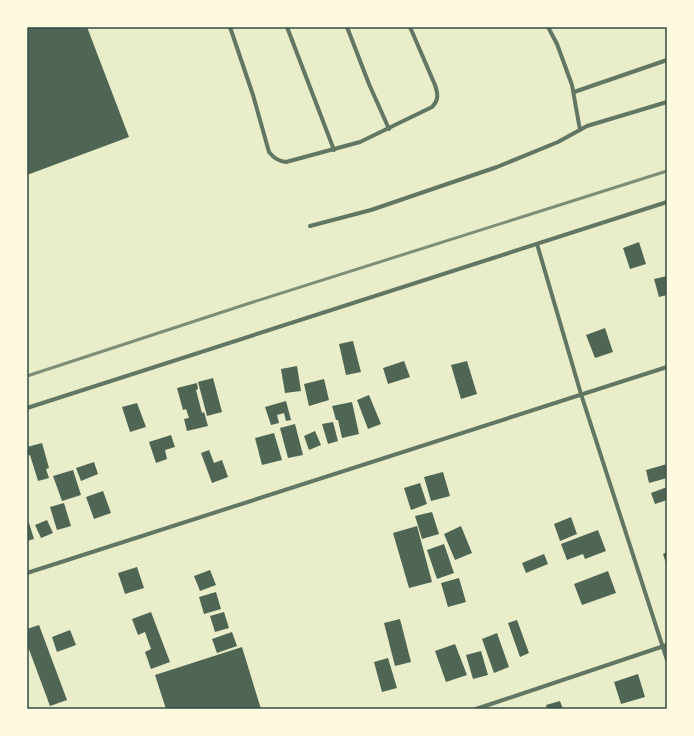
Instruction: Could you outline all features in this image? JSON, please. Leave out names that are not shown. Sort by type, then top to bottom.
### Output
[{"type":"street","points":[[230,27],[253,95],[269,152],[274,158],[286,162],[360,142],[389,130],[436,104],[438,94],[435,85],[410,27]]},
{"type":"street","points":[[287,27],[334,150]]},
{"type":"street","points":[[347,27],[389,130]]},
{"type":"street","points":[[548,27],[560,51],[574,92],[580,130]]},
{"type":"street","points":[[574,92],[667,60]]},
{"type":"street","points":[[310,226],[371,210],[498,167],[558,142],[587,126],[667,102]]},
{"type":"street","points":[[27,408],[667,202]]},
{"type":"street","points":[[536,244],[581,394],[665,646],[667,660]]},
{"type":"street","points":[[27,573],[667,367]]},
{"type":"street","points":[[476,709],[665,646]]},
{"type":"building","points":[[27,27],[87,27],[129,137],[27,175]]},
{"type":"building","points":[[639,242],[646,264],[630,269],[623,248]]},
{"type":"building","points":[[667,276],[667,295],[659,297],[654,279]]},
{"type":"building","points":[[605,328],[613,352],[595,358],[586,335]]},
{"type":"building","points":[[353,341],[361,372],[346,375],[339,344]]},
{"type":"building","points":[[404,361],[410,377],[388,384],[383,368]]},
{"type":"building","points":[[467,361],[477,394],[461,399],[451,365]]},
{"type":"building","points":[[297,366],[301,391],[285,393],[281,369]]},
{"type":"building","points":[[213,378],[222,412],[207,416],[198,382]]},
{"type":"building","points":[[324,379],[329,400],[309,406],[304,384]]},
{"type":"building","points":[[197,383],[198,389],[196,390],[202,413],[204,412],[208,426],[187,431],[184,419],[189,418],[186,409],[183,410],[177,388]]},
{"type":"building","points":[[369,395],[381,424],[368,429],[357,400]]},
{"type":"building","points":[[286,401],[291,420],[286,421],[284,413],[277,415],[279,423],[271,425],[265,407]]},
{"type":"building","points":[[352,402],[359,434],[342,438],[338,420],[336,420],[332,406]]},
{"type":"building","points":[[137,403],[146,427],[130,432],[122,407]]},
{"type":"building","points":[[333,422],[338,441],[328,444],[322,424]]},
{"type":"building","points":[[295,424],[303,455],[288,458],[280,428]]},
{"type":"building","points":[[315,431],[321,445],[309,450],[304,436]]},
{"type":"building","points":[[274,433],[282,460],[262,465],[255,438]]},
{"type":"building","points":[[171,435],[175,447],[165,450],[167,459],[156,463],[149,442]]},
{"type":"building","points":[[42,443],[49,468],[46,469],[49,478],[38,481],[30,455],[27,456],[27,447]]},
{"type":"building","points":[[209,450],[214,463],[222,460],[228,477],[212,483],[201,453]]},
{"type":"building","points":[[94,462],[98,474],[81,481],[76,468]]},
{"type":"building","points":[[667,464],[667,478],[649,483],[646,470]]},
{"type":"building","points":[[73,470],[81,495],[62,501],[53,476]]},
{"type":"building","points":[[443,472],[450,496],[431,501],[424,477]]},
{"type":"building","points":[[420,483],[427,504],[411,510],[404,488]]},
{"type":"building","points":[[667,487],[667,500],[655,504],[651,493]]},
{"type":"building","points":[[103,491],[111,513],[94,519],[86,497]]},
{"type":"building","points":[[64,503],[71,526],[57,530],[50,507]]},
{"type":"building","points":[[432,512],[439,534],[422,539],[415,516]]},
{"type":"building","points":[[571,517],[577,534],[560,541],[554,524]]},
{"type":"building","points":[[47,520],[53,533],[41,538],[35,525]]},
{"type":"building","points":[[27,523],[29,523],[34,539],[27,541]]},
{"type":"building","points":[[417,526],[432,582],[409,588],[393,533]]},
{"type":"building","points":[[461,526],[472,553],[455,560],[444,534]]},
{"type":"building","points":[[598,530],[606,551],[585,559],[583,554],[567,560],[561,544]]},
{"type":"building","points":[[444,544],[454,573],[437,579],[427,550]]},
{"type":"building","points":[[667,552],[667,566],[663,554]]},
{"type":"building","points":[[544,554],[548,564],[526,573],[522,563]]},
{"type":"building","points":[[137,567],[144,588],[125,594],[118,573]]},
{"type":"building","points":[[210,570],[216,585],[200,591],[194,576]]},
{"type":"building","points":[[608,571],[616,593],[582,605],[574,584]]},
{"type":"building","points":[[459,578],[466,602],[448,607],[441,583]]},
{"type":"building","points":[[216,592],[221,609],[204,614],[199,597]]},
{"type":"building","points":[[151,612],[170,662],[151,669],[145,652],[151,649],[145,632],[138,635],[132,619]]},
{"type":"building","points":[[224,612],[229,628],[215,632],[210,616]]},
{"type":"building","points":[[400,619],[411,662],[395,666],[384,623]]},
{"type":"building","points":[[517,620],[529,653],[520,657],[508,623]]},
{"type":"building","points":[[39,625],[67,700],[50,706],[27,644],[27,629]]},
{"type":"building","points":[[70,630],[76,645],[57,652],[52,637]]},
{"type":"building","points":[[232,632],[237,646],[217,653],[212,639]]},
{"type":"building","points":[[497,633],[509,667],[494,673],[482,639]]},
{"type":"building","points":[[455,644],[467,675],[446,682],[435,651]]},
{"type":"building","points":[[242,647],[261,709],[166,709],[155,675]]},
{"type":"building","points":[[481,651],[488,675],[473,679],[466,655]]},
{"type":"building","points":[[388,658],[397,688],[382,692],[374,662]]},
{"type":"building","points":[[638,674],[645,697],[621,704],[614,682]]},
{"type":"building","points":[[560,701],[563,709],[547,709],[546,705]]},
{"type":"railway","points":[[27,376],[247,304],[667,171]]}]
